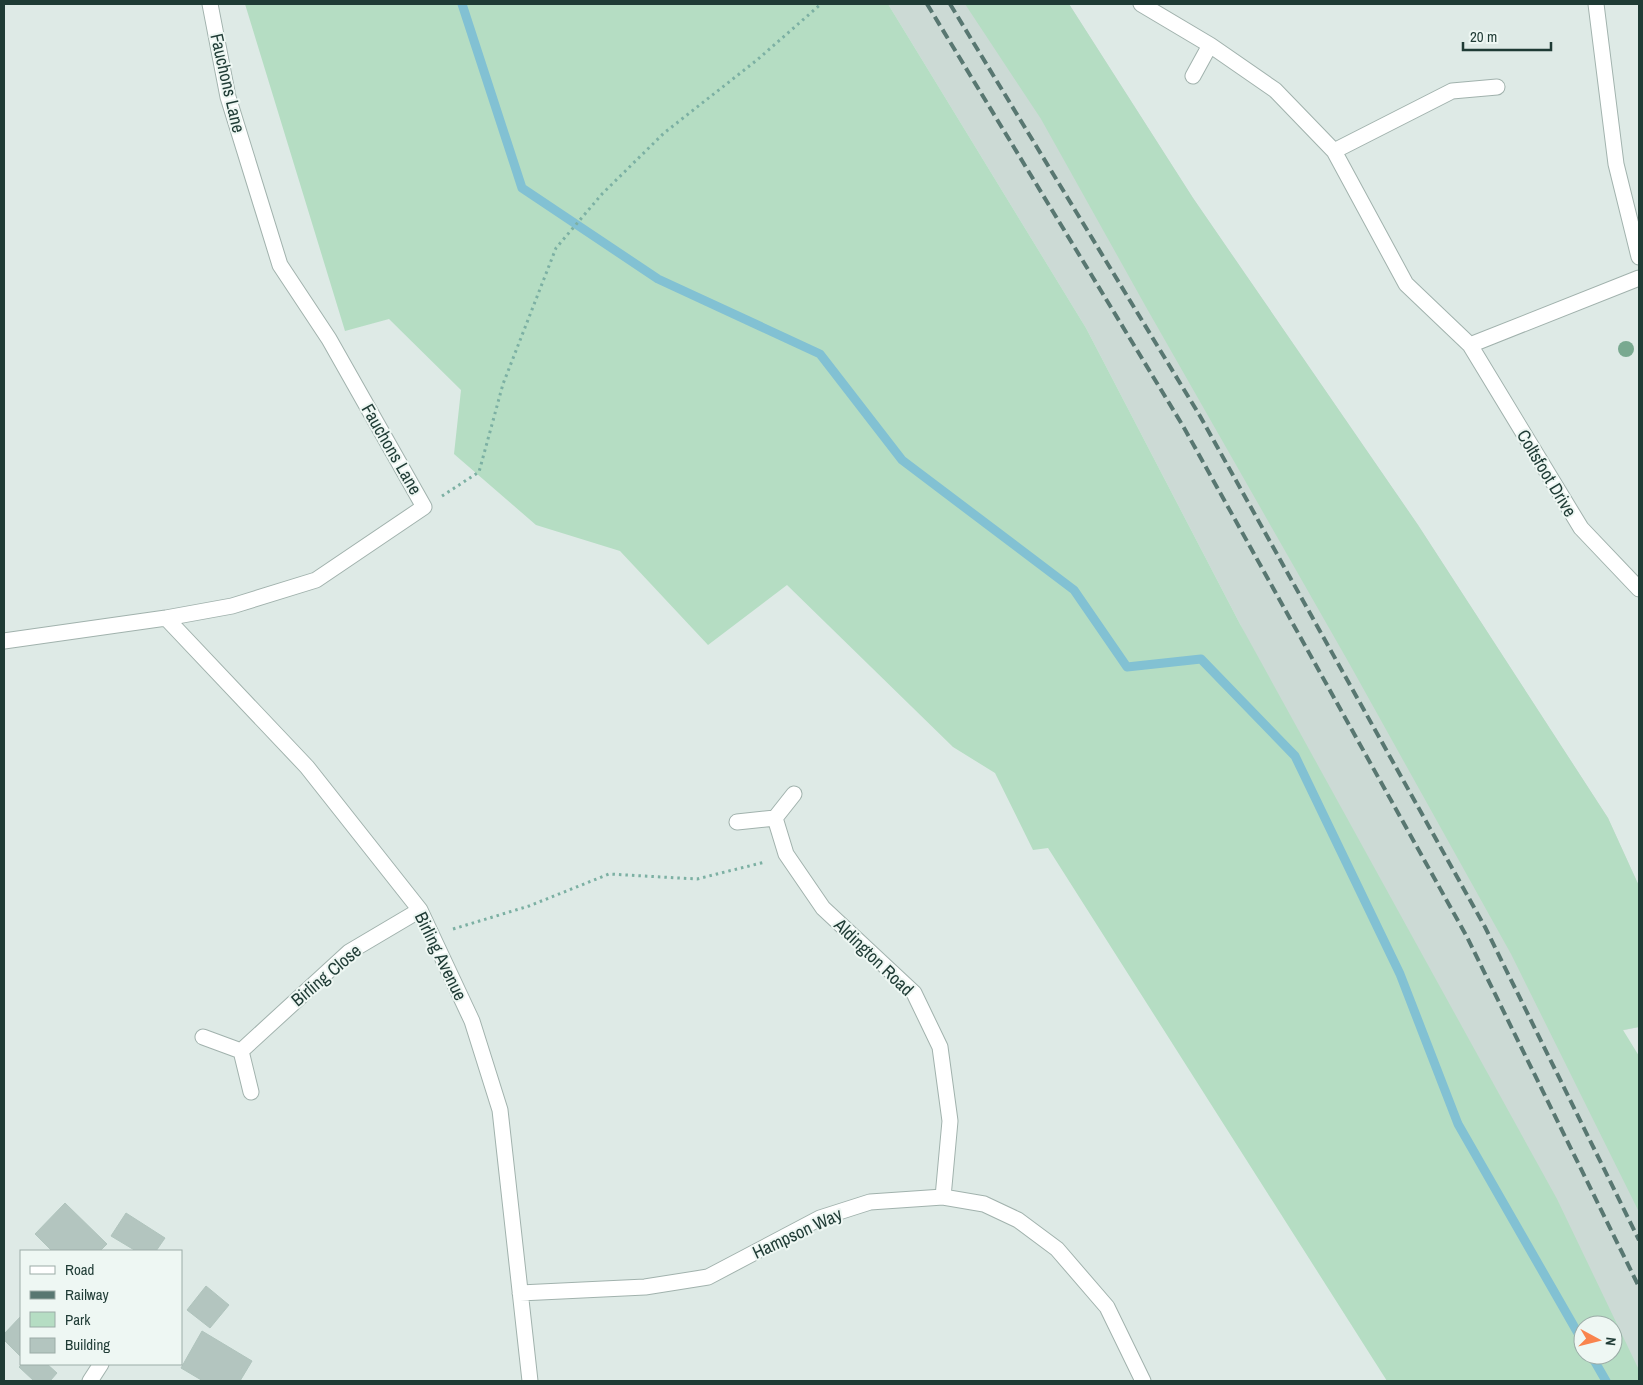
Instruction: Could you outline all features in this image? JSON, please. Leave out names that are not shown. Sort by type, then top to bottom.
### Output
[{"type":"street","name":"Fauchons Lane","points":[[4,640],[166,618],[232,606],[316,580],[424,507],[330,340],[280,265],[228,97],[210,4]]},
{"type":"street","name":"Coltsfoot Drive","points":[[1141,4],[1210,45],[1275,90],[1334,151],[1406,284],[1470,345],[1581,528],[1639,589]]},
{"type":"street","points":[[1596,4],[1616,164],[1639,257]]},
{"type":"street","points":[[1193,76],[1210,45]]},
{"type":"street","points":[[1334,151],[1452,91],[1497,87]]},
{"type":"street","points":[[1470,345],[1639,278]]},
{"type":"street","name":"Birling Avenue","points":[[166,618],[308,767],[420,910],[433,935],[472,1022],[500,1110],[530,1381]]},
{"type":"street","points":[[737,822],[775,818],[794,794]]},
{"type":"street","name":"Aldington Road","points":[[775,818],[786,854],[823,908],[914,992],[940,1047],[950,1121],[943,1197]]},
{"type":"street","name":"Birling Close","points":[[241,1051],[349,952],[420,910]]},
{"type":"street","points":[[203,1037],[241,1051],[251,1092]]},
{"type":"street","name":"Hampson Way","points":[[520,1293],[645,1287],[708,1277],[756,1250],[820,1218],[870,1202],[943,1197],[984,1204],[1018,1220],[1057,1249],[1107,1307],[1143,1381]]},
{"type":"street","points":[[90,1381],[100,1365]]},
{"type":"path","points":[[424,507],[479,472],[504,384],[556,248],[590,209],[664,133],[757,60],[821,4]]},
{"type":"path","points":[[433,935],[529,906],[609,874],[697,879],[756,865],[786,854]]},
{"type":"shaded area","points":[[888,4],[1069,4],[1193,198],[1418,525],[1608,818],[1639,886],[1639,1027],[1620,1031],[1639,1120],[1639,1381],[1623,1365],[1623,1315],[1578,1315],[1240,624],[1086,328]]},
{"type":"green space","points":[[245,4],[888,4],[1086,328],[1240,624],[1557,1199],[1613,1315],[1573,1315],[1573,1365],[1623,1365],[1623,1337],[1639,1370],[1639,1381],[1387,1381],[1048,848],[1033,850],[995,773],[953,747],[787,585],[708,645],[620,551],[536,525],[454,454],[461,390],[389,319],[345,331]]},
{"type":"green space","points":[[965,4],[1069,4],[1193,198],[1418,525],[1608,818],[1639,886],[1639,1027],[1623,1030],[1639,1056],[1639,1212],[1511,954],[1349,663],[1041,119]]},
{"type":"building","points":[[65,1203],[107,1244],[101,1250],[51,1250],[35,1234]]},
{"type":"building","points":[[126,1213],[165,1238],[157,1250],[134,1250],[111,1236]]},
{"type":"building","points":[[206,1286],[229,1305],[210,1328],[187,1310]]},
{"type":"building","points":[[20,1317],[20,1356],[4,1340],[4,1334]]},
{"type":"building","points":[[202,1331],[252,1361],[240,1381],[203,1381],[181,1368]]},
{"type":"building","points":[[21,1365],[48,1365],[57,1373],[50,1381],[34,1381],[19,1367]]},
{"type":"waterway","points":[[462,4],[522,188],[658,279],[820,354],[902,460],[1074,590],[1127,667],[1201,659],[1295,756],[1400,974],[1458,1124],[1573,1325]]},
{"type":"waterway","points":[[1597,1365],[1606,1381]]},
{"type":"railway","points":[[927,4],[1183,426],[1467,937],[1639,1287]]},
{"type":"railway","points":[[950,4],[1200,416],[1485,927],[1639,1240]]}]
